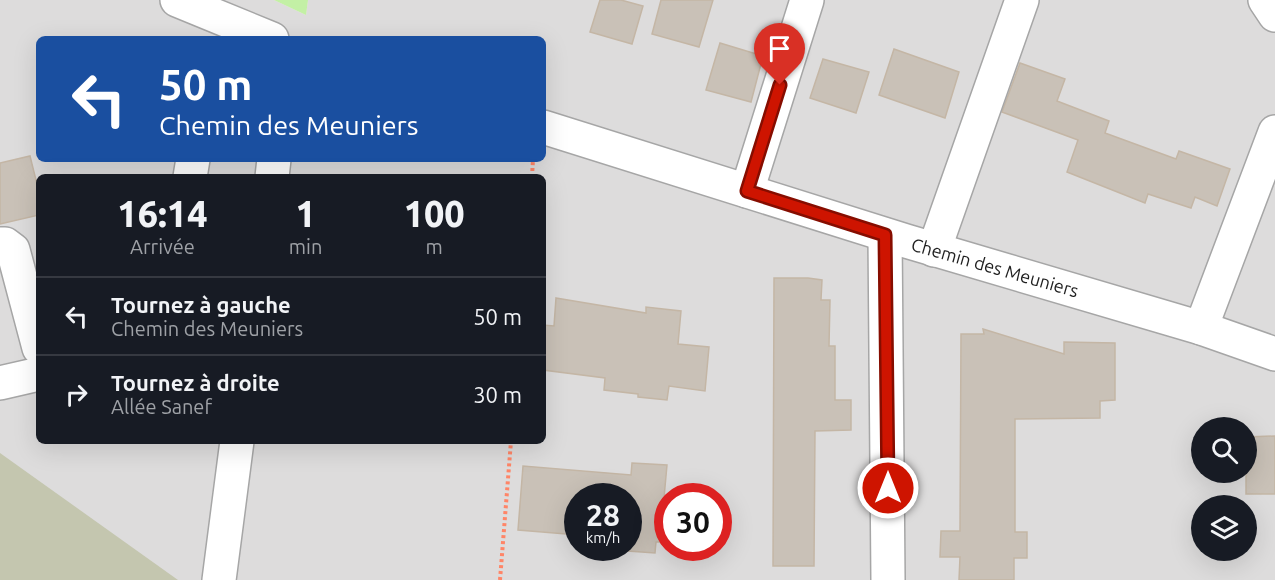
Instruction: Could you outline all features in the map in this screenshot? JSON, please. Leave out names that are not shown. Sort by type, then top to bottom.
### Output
[{"type":"street","points":[[177,0],[218,28],[257,36]]},
{"type":"street","points":[[747,191],[807,0]]},
{"type":"street","points":[[934,250],[1022,0]]},
{"type":"street","points":[[1265,0],[1275,15]]},
{"type":"street","name":"Chemin des Meuniers","points":[[546,128],[934,250],[1210,331],[1275,354]]},
{"type":"street","points":[[1210,331],[1275,132]]},
{"type":"street","points":[[1210,331],[1275,185]]},
{"type":"street","points":[[885,235],[888,580]]},
{"type":"street","points":[[0,244],[5,244],[13,250],[36,337]]},
{"type":"street","points":[[0,384],[36,375]]},
{"type":"street","points":[[219,580],[237,444]]},
{"type":"path","points":[[500,580],[511,444]]},
{"type":"shaded area","points":[[0,0],[274,0],[306,15],[308,0],[1275,0],[1275,580],[162,580],[0,463]]},
{"type":"shaded area","points":[[0,453],[178,580],[0,580]]},
{"type":"green space","points":[[274,0],[308,0],[306,15]]},
{"type":"building","points":[[600,0],[621,0],[643,6],[632,44],[590,32]]},
{"type":"building","points":[[661,0],[713,0],[699,47],[652,34]]},
{"type":"building","points":[[720,43],[763,56],[751,102],[706,90]]},
{"type":"building","points":[[894,49],[959,72],[945,118],[879,95]]},
{"type":"building","points":[[823,59],[869,72],[856,113],[810,98]]},
{"type":"building","points":[[1020,63],[1065,79],[1057,101],[1109,121],[1105,133],[1176,159],[1179,151],[1230,169],[1217,206],[1195,197],[1191,208],[1148,194],[1145,203],[1067,172],[1078,140],[1002,112]]},
{"type":"building","points":[[30,156],[36,180],[36,216],[0,224],[0,163]]},
{"type":"building","points":[[774,278],[822,280],[821,300],[830,300],[829,346],[835,346],[835,400],[851,400],[851,430],[815,431],[814,566],[773,566]]},
{"type":"building","points":[[556,298],[646,313],[646,307],[681,311],[678,344],[709,347],[705,391],[669,386],[667,400],[638,397],[638,394],[604,390],[605,378],[546,370],[546,325],[554,326]]},
{"type":"building","points":[[983,329],[1064,354],[1064,342],[1115,343],[1115,400],[1100,401],[1100,418],[1015,419],[1015,532],[1027,532],[1027,558],[1014,558],[1014,580],[959,580],[960,557],[940,557],[941,531],[960,531],[961,334],[984,334]]},
{"type":"building","points":[[1275,436],[1275,494],[1246,494],[1246,483],[1257,483],[1257,437]]},
{"type":"building","points":[[632,463],[667,465],[665,483],[654,483],[654,553],[642,552],[642,483],[564,483],[564,534],[518,530],[523,466],[631,475]]},
{"type":"route","points":[[780,85],[747,191],[885,235],[888,488]]}]
